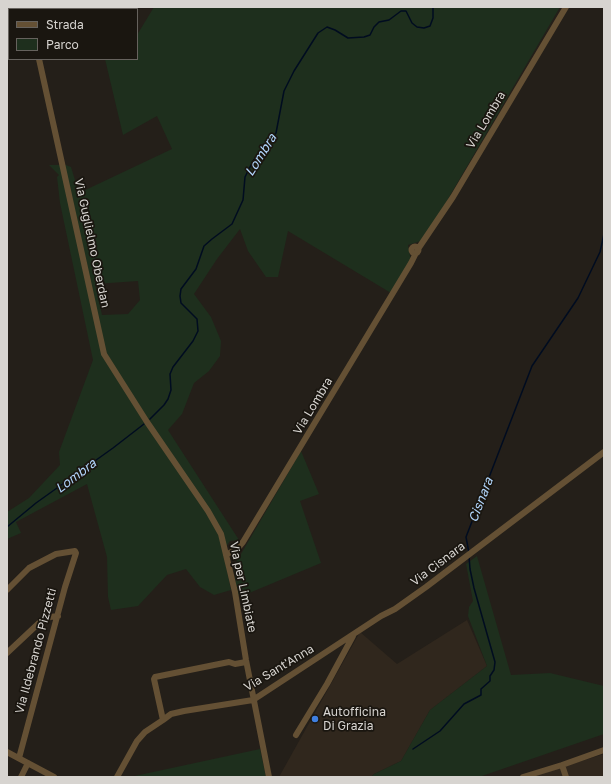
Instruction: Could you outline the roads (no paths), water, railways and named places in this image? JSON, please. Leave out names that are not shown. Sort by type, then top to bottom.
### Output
[{"type":"street","name":"Via Lombra","points":[[226,555],[238,548],[243,542],[412,263],[416,250],[423,243],[457,190],[566,7]]},
{"type":"street","name":"Via Guglielmo Oberdan","points":[[39,60],[104,354],[147,422]]},
{"type":"street","name":"Via per Limbiate","points":[[147,422],[208,511],[220,534],[237,600],[246,662],[269,777]]},
{"type":"street","name":"Via Cisnara","points":[[338,644],[381,616],[395,609],[463,560],[604,452]]},
{"type":"street","name":"Via Ildebrando Pizzetti","points":[[7,590],[29,568],[56,554],[74,551],[76,553],[65,587],[18,758]]},
{"type":"street","points":[[7,653],[40,622],[50,617],[58,616]]},
{"type":"street","points":[[296,735],[353,635]]},
{"type":"street","name":"Via Sant'Anna","points":[[117,777],[137,741],[145,732],[172,714],[253,700],[338,644]]},
{"type":"street","points":[[163,720],[154,679],[155,677],[229,662],[235,664],[246,662]]},
{"type":"street","points":[[523,777],[604,750]]},
{"type":"street","points":[[7,752],[54,777]]},
{"type":"street","points":[[21,777],[28,763]]},
{"type":"street","points":[[562,765],[566,777]]},
{"type":"waterway","name":"Lombra","points":[[150,419],[168,399],[171,390],[170,374],[173,367],[193,341],[198,331],[197,319],[181,303],[181,289],[196,269],[204,246],[232,224],[243,200],[245,177],[253,161],[276,133],[284,91],[294,71],[318,33],[327,27],[348,38],[364,37],[370,35],[374,27],[379,22],[389,20],[401,11],[406,11],[412,23],[417,27],[424,28],[430,26],[433,18],[433,7]]},
{"type":"waterway","name":"Cisnara","points":[[469,553],[466,537],[532,366],[578,298],[600,252],[604,234]]},
{"type":"waterway","name":"Lombra","points":[[7,527],[36,503],[144,424]]},
{"type":"waterway","name":"Cisnara","points":[[413,749],[440,731],[464,704],[481,695],[481,689],[490,681],[490,676],[494,670],[495,662],[474,588],[469,556]]},
{"type":"place","name":"Autofficina Di Grazia","points":[[315,719]]}]
